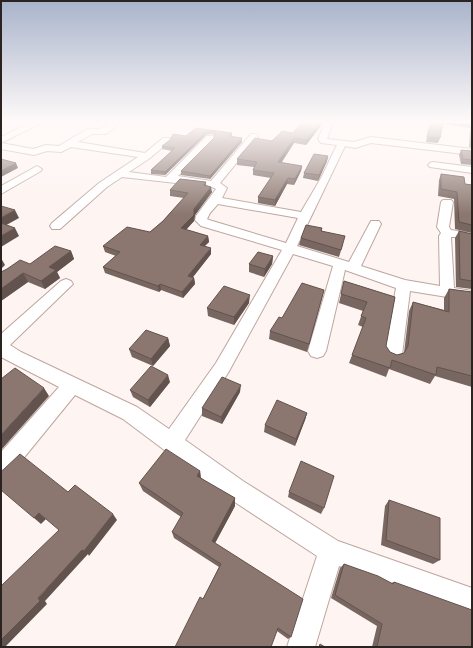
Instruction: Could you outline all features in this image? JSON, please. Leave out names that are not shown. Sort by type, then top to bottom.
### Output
[{"type":"street","points":[[130,153],[147,156]]},
{"type":"street","points":[[56,226],[103,185],[150,153]]},
{"type":"street","points":[[176,180],[172,176],[173,174],[194,153]]},
{"type":"street","points":[[214,184],[240,153]]},
{"type":"street","points":[[171,443],[222,368],[290,248],[338,153]]},
{"type":"street","points":[[433,165],[472,170]]},
{"type":"street","points":[[1,191],[37,170]]},
{"type":"street","points":[[120,174],[214,184],[222,188],[216,200],[202,217],[201,220],[204,224],[290,248],[404,285],[472,296]]},
{"type":"street","points":[[1,178],[18,181]]},
{"type":"street","points":[[216,200],[305,216]]},
{"type":"street","points":[[447,202],[443,227],[447,233]]},
{"type":"street","points":[[317,352],[347,266],[376,224]]},
{"type":"street","points":[[447,233],[472,237]]},
{"type":"street","points":[[447,233],[445,236],[447,292]]},
{"type":"street","points":[[1,344],[66,284]]},
{"type":"street","points":[[393,355],[404,285]]},
{"type":"street","points":[[1,348],[130,413],[235,489],[331,551],[472,601]]},
{"type":"street","points":[[1,468],[72,385]]},
{"type":"street","points":[[301,647],[331,551]]},
{"type":"building","points":[[169,153],[184,153],[165,172],[151,170]]},
{"type":"building","points":[[199,153],[229,153],[210,176],[181,171]]},
{"type":"building","points":[[242,153],[284,153],[278,162],[302,166],[295,179],[288,178],[275,200],[258,197],[274,173],[253,170],[257,162],[237,159]]},
{"type":"building","points":[[462,153],[472,153],[472,160],[463,159]]},
{"type":"building","points":[[314,154],[328,156],[319,175],[304,173]]},
{"type":"building","points":[[1,159],[16,163],[1,171]]},
{"type":"building","points":[[441,174],[464,177],[465,184],[472,185],[472,225],[459,222],[457,192],[441,189]]},
{"type":"building","points":[[180,179],[206,182],[204,185],[211,187],[194,209],[194,215],[181,228],[208,236],[200,245],[211,248],[188,276],[194,278],[182,292],[160,284],[158,286],[103,267],[120,252],[103,246],[127,227],[150,232],[163,221],[188,193],[170,190]]},
{"type":"building","points":[[1,206],[15,210],[1,218]]},
{"type":"building","points":[[1,223],[15,228],[1,236]]},
{"type":"building","points":[[306,225],[322,228],[321,231],[345,236],[341,250],[301,238]]},
{"type":"building","points":[[459,231],[472,234],[472,281],[460,279]]},
{"type":"building","points":[[55,246],[71,251],[49,267],[56,270],[41,281],[23,273],[1,289],[1,272],[20,260],[30,264]]},
{"type":"building","points":[[258,252],[273,256],[265,269],[249,264]]},
{"type":"building","points":[[344,281],[395,297],[386,346],[390,352],[397,355],[404,353],[408,346],[413,302],[449,312],[449,289],[472,292],[472,376],[437,367],[436,375],[392,360],[390,368],[352,355],[366,318],[361,316],[367,302],[341,294]]},
{"type":"building","points":[[302,283],[324,290],[309,344],[270,331],[279,317],[282,318]]},
{"type":"building","points":[[224,286],[250,295],[234,317],[207,308]]},
{"type":"building","points":[[146,330],[168,338],[151,359],[129,349]]},
{"type":"building","points":[[151,366],[168,375],[148,400],[130,390]]},
{"type":"building","points":[[15,368],[44,388],[1,435],[1,379]]},
{"type":"building","points":[[222,377],[241,385],[221,417],[202,408]]},
{"type":"building","points":[[277,400],[307,413],[296,439],[265,425]]},
{"type":"building","points":[[166,449],[200,471],[197,476],[235,498],[212,541],[303,599],[291,637],[278,628],[271,647],[175,647],[200,597],[203,599],[221,564],[172,532],[183,513],[139,483]]},
{"type":"building","points":[[20,454],[68,492],[75,485],[113,514],[84,551],[82,550],[38,598],[40,601],[1,640],[1,586],[59,530],[39,513],[34,518],[1,490],[1,471]]},
{"type":"building","points":[[301,461],[334,476],[324,508],[289,492]]},
{"type":"building","points":[[389,500],[440,518],[440,560],[386,540]]},
{"type":"building","points":[[344,564],[378,576],[393,584],[394,582],[472,610],[472,647],[377,647],[382,624],[335,595]]}]
